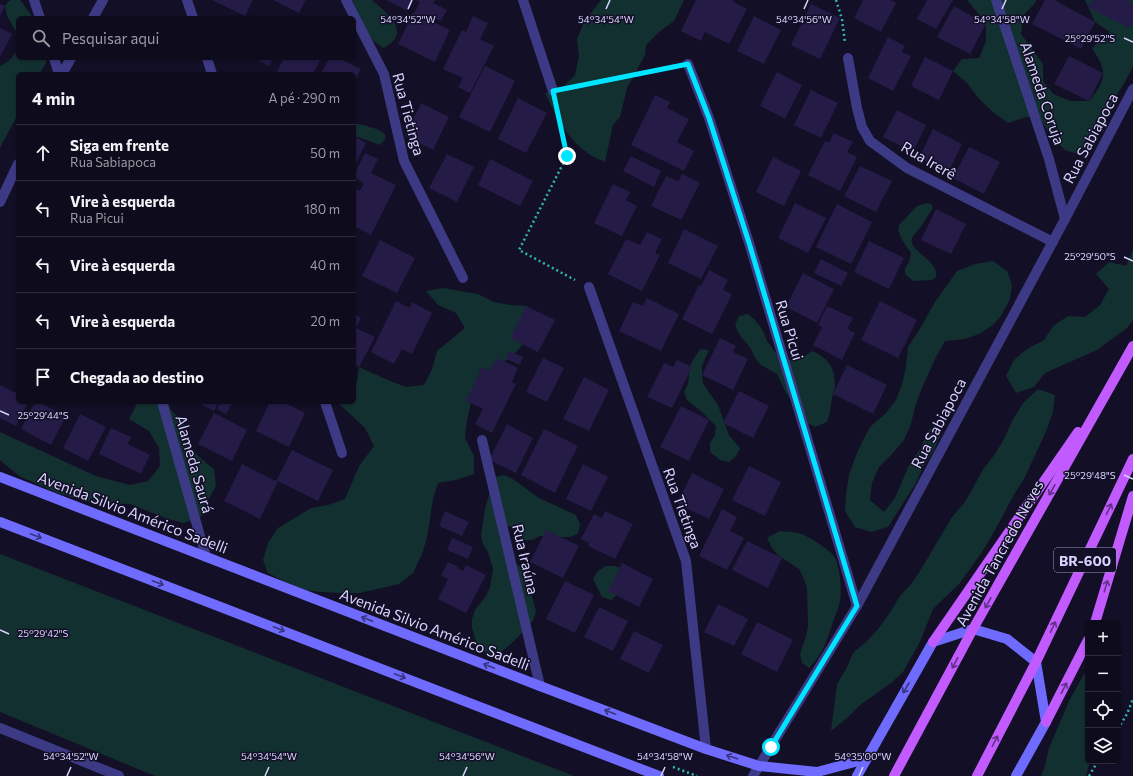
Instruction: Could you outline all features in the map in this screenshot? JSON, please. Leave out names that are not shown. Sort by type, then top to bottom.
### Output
[{"type":"main road","name":"Avenida Tancredo Neves","points":[[894,776],[973,629],[1133,346]]},
{"type":"main road","points":[[857,776],[933,642],[1115,377]]},
{"type":"main road","name":"BR-600","points":[[977,776],[1036,662],[1133,459]]},
{"type":"main road","name":"Avenida Silvio Américo Sadelli","points":[[0,477],[706,749],[759,766],[817,772],[866,760]]},
{"type":"main road","points":[[1096,620],[1133,496]]},
{"type":"main road","points":[[0,522],[659,776]]},
{"type":"main road","points":[[933,642],[973,629],[1007,639],[1036,662],[1046,722]]},
{"type":"main road","points":[[1016,776],[1046,722],[1085,646]]},
{"type":"street","points":[[34,0],[39,16]]},
{"type":"street","points":[[94,16],[103,0]]},
{"type":"street","points":[[187,0],[192,16]]},
{"type":"street","name":"Rua Tietinga","points":[[346,0],[354,16]]},
{"type":"street","points":[[523,0],[553,91]]},
{"type":"street","name":"Alameda Coruja","points":[[996,0],[1049,159],[1065,219]]},
{"type":"street","name":"Rua Tietinga","points":[[356,19],[384,74],[404,161],[463,278]]},
{"type":"street","name":"Rua Irerê","points":[[848,58],[857,108],[862,126],[870,140],[907,168],[1052,242]]},
{"type":"street","points":[[55,60],[60,72]]},
{"type":"street","points":[[62,72],[70,60]]},
{"type":"street","points":[[208,60],[211,72]]},
{"type":"street","name":"Rua Picui","points":[[688,64],[709,118],[750,246],[857,606]]},
{"type":"street","name":"Rua Sabiapoca","points":[[753,776],[857,606],[1065,219],[1133,88]]},
{"type":"street","points":[[0,202],[16,168]]},
{"type":"street","name":"Rua Tietinga","points":[[589,287],[686,561],[706,749]]},
{"type":"street","name":"Alameda Saurá","points":[[163,404],[206,557]]},
{"type":"street","points":[[326,404],[342,453]]},
{"type":"street","name":"Rua Iraúna","points":[[482,440],[540,686]]},
{"type":"street","points":[[0,728],[119,776]]},
{"type":"path","points":[[836,0],[842,19],[848,58]]},
{"type":"path","points":[[589,287],[519,250],[567,156],[553,91],[688,64]]},
{"type":"path","points":[[1119,728],[1127,714],[1133,699]]},
{"type":"path","points":[[1088,776],[1096,764]]},
{"type":"green space","points":[[20,0],[32,16],[16,16],[16,32],[7,16],[5,6],[9,1]]},
{"type":"green space","points":[[352,0],[372,0],[390,17],[397,29],[396,36],[392,42],[384,48],[372,39],[360,21]]},
{"type":"green space","points":[[601,0],[684,0],[674,21],[659,32],[646,45],[645,55],[627,88],[620,117],[613,125],[605,162],[589,154],[574,141],[558,118],[545,93],[562,88],[575,75],[579,57],[577,39],[584,22]]},
{"type":"green space","points":[[967,0],[1036,0],[1023,16],[1021,34],[1043,64],[1043,81],[1053,94],[1071,101],[1089,101],[1096,92],[1103,78],[1101,64],[1092,48],[1110,32],[1095,22],[1085,0],[1133,0],[1133,66],[1090,145],[1078,154],[1065,150],[1052,138],[1040,118],[1026,117],[1008,123],[979,99],[967,83],[953,71],[962,59],[979,58],[986,41],[986,23]]},
{"type":"green space","points":[[16,52],[16,60],[46,60],[46,63],[40,72],[16,72],[16,118],[0,148],[0,66],[6,63]]},
{"type":"green space","points":[[356,123],[383,132],[385,136],[385,140],[379,145],[356,137]]},
{"type":"green space","points":[[926,203],[931,204],[933,208],[921,227],[913,236],[912,244],[933,266],[936,271],[936,277],[932,280],[913,281],[905,274],[911,253],[902,240],[898,230],[899,225],[917,206]]},
{"type":"green space","points":[[1133,249],[1133,320],[1127,328],[1097,350],[1045,373],[1034,387],[1016,393],[1006,376],[1014,360],[1027,349],[1044,340],[1053,326],[1068,316],[1085,317],[1100,305],[1109,289],[1096,274],[1109,262],[1126,266]]},
{"type":"green space","points":[[993,261],[1007,271],[1012,285],[1010,299],[1001,316],[993,325],[979,334],[965,339],[945,341],[921,390],[911,424],[904,440],[879,467],[872,483],[870,500],[884,512],[895,498],[910,463],[921,448],[927,432],[936,423],[941,428],[940,436],[934,450],[923,467],[916,483],[888,527],[871,532],[855,527],[845,511],[849,475],[862,442],[870,427],[885,414],[896,400],[906,367],[908,347],[935,302],[957,271],[975,264]]},
{"type":"green space","points":[[443,288],[478,294],[494,302],[527,306],[538,320],[529,338],[503,363],[471,403],[465,438],[474,456],[474,474],[456,480],[438,483],[433,499],[427,538],[422,554],[413,573],[399,584],[360,593],[320,592],[305,590],[268,573],[263,560],[268,543],[278,528],[311,508],[328,505],[345,499],[359,466],[374,446],[365,428],[339,404],[356,404],[356,382],[359,367],[406,387],[424,385],[432,369],[437,351],[465,328],[456,313],[438,305],[426,291]]},
{"type":"green space","points":[[748,314],[760,326],[767,341],[778,356],[788,360],[797,361],[812,351],[830,364],[834,373],[835,385],[827,422],[815,427],[807,423],[785,391],[777,374],[761,365],[755,358],[751,349],[739,334],[735,325],[739,316]]},
{"type":"green space","points":[[700,349],[709,350],[702,366],[703,383],[718,405],[729,435],[740,448],[736,456],[729,462],[720,460],[710,452],[710,443],[715,435],[716,426],[687,400],[684,392],[688,384],[690,365]]},
{"type":"green space","points":[[1038,389],[1055,395],[1053,412],[1047,429],[1025,477],[989,541],[959,584],[933,609],[920,642],[903,672],[891,683],[860,705],[831,731],[837,684],[853,653],[879,628],[900,596],[912,583],[952,517],[965,502],[984,468],[995,454],[1013,419],[1024,402]]},
{"type":"green space","points":[[137,404],[169,404],[171,410],[185,425],[188,444],[199,457],[214,469],[216,486],[201,517],[183,523],[165,518],[130,504],[93,503],[74,498],[55,492],[19,476],[0,460],[0,432],[96,476],[130,485],[148,481],[160,466],[159,448],[149,431],[129,419]]},
{"type":"green space","points":[[504,475],[513,479],[539,498],[576,515],[580,524],[578,534],[570,537],[540,536],[532,540],[522,540],[517,532],[510,526],[501,528],[499,537],[514,562],[522,568],[536,611],[533,621],[514,641],[500,653],[492,657],[477,645],[472,628],[472,619],[475,610],[486,596],[490,587],[493,569],[481,536],[485,509],[494,477]]},
{"type":"green space","points":[[780,531],[796,532],[812,539],[834,556],[838,565],[841,591],[839,606],[824,646],[818,658],[809,668],[802,663],[800,654],[808,626],[807,588],[799,569],[778,555],[772,548],[767,538]]},
{"type":"green space","points":[[0,554],[574,776],[155,776],[0,712]]},
{"type":"green space","points":[[606,566],[622,568],[618,594],[611,600],[602,597],[593,579],[598,571]]},
{"type":"green space","points":[[1085,672],[1085,764],[1089,764],[1086,776],[1041,776],[1049,748],[1070,699]]},
{"type":"building","points":[[212,0],[253,0],[245,16]]},
{"type":"building","points":[[273,0],[306,0],[299,13]]},
{"type":"building","points":[[386,0],[413,0],[408,11]]},
{"type":"building","points":[[416,0],[435,0],[433,3],[447,10],[441,21],[430,16],[429,20],[450,30],[435,62],[398,44],[420,2]]},
{"type":"building","points":[[696,0],[734,0],[733,2],[747,9],[729,44],[705,32],[701,41],[681,31]]},
{"type":"building","points":[[863,0],[891,0],[896,3],[881,32],[854,18]]},
{"type":"building","points":[[927,0],[953,0],[936,29],[917,19]]},
{"type":"building","points":[[1045,0],[1054,0],[1095,22],[1081,49],[1032,24]]},
{"type":"building","points":[[1092,0],[1126,0],[1133,4],[1133,21],[1129,28],[1088,7]]},
{"type":"building","points":[[0,4],[5,6],[0,17]]},
{"type":"building","points":[[811,4],[840,18],[820,59],[791,45]]},
{"type":"building","points":[[954,6],[986,24],[970,54],[937,37]]},
{"type":"building","points":[[473,16],[488,23],[480,39],[494,46],[470,93],[458,87],[463,78],[443,69],[462,30],[466,32]]},
{"type":"building","points":[[754,16],[781,30],[764,64],[737,51]]},
{"type":"building","points":[[0,28],[12,34],[0,57]]},
{"type":"building","points":[[888,37],[905,46],[902,52],[911,56],[893,91],[868,78]]},
{"type":"building","points":[[1069,56],[1103,73],[1089,101],[1054,84]]},
{"type":"building","points":[[925,57],[953,71],[939,100],[911,86]]},
{"type":"building","points":[[258,60],[272,60],[269,66]]},
{"type":"building","points":[[283,60],[320,60],[314,72],[277,72]]},
{"type":"building","points":[[328,60],[342,60],[361,69],[356,78],[356,72],[322,72]]},
{"type":"building","points":[[485,66],[515,81],[490,132],[459,117]]},
{"type":"building","points":[[777,72],[802,85],[785,119],[760,106]]},
{"type":"building","points":[[811,90],[838,103],[821,138],[794,125]]},
{"type":"building","points":[[655,95],[670,102],[667,108],[689,119],[677,142],[694,151],[684,171],[631,145]]},
{"type":"building","points":[[518,98],[547,113],[526,153],[498,139]]},
{"type":"building","points":[[421,103],[449,117],[433,150],[405,136]]},
{"type":"building","points":[[897,110],[926,125],[913,152],[883,137]]},
{"type":"building","points":[[933,129],[962,144],[948,173],[919,158]]},
{"type":"building","points":[[834,133],[853,142],[847,152],[857,157],[840,191],[808,175],[825,141],[829,143]]},
{"type":"building","points":[[356,137],[366,143],[356,163]]},
{"type":"building","points":[[969,147],[1000,162],[984,194],[953,178]]},
{"type":"building","points":[[365,153],[378,159],[371,173],[396,185],[371,235],[356,227],[356,189],[360,191],[364,183],[356,178],[356,171]]},
{"type":"building","points":[[447,154],[474,167],[457,202],[429,188]]},
{"type":"building","points":[[631,156],[661,171],[654,187],[623,171]]},
{"type":"building","points":[[773,157],[801,171],[784,206],[756,192]]},
{"type":"building","points":[[490,159],[533,181],[520,206],[478,185]]},
{"type":"building","points":[[860,166],[892,181],[876,212],[844,196]]},
{"type":"building","points":[[682,174],[700,183],[681,220],[651,206],[666,176],[678,181]]},
{"type":"building","points":[[613,184],[630,192],[626,200],[637,206],[622,236],[594,223]]},
{"type":"building","points":[[795,203],[826,218],[808,253],[778,238]]},
{"type":"building","points":[[837,204],[872,222],[851,264],[816,247]]},
{"type":"building","points":[[936,209],[966,224],[951,254],[921,240]]},
{"type":"building","points":[[684,229],[718,246],[701,279],[668,263]]},
{"type":"building","points":[[647,232],[662,239],[655,253],[660,255],[642,291],[608,274],[626,239],[640,245]]},
{"type":"building","points":[[380,240],[415,258],[397,293],[362,276]]},
{"type":"building","points":[[869,241],[904,258],[889,289],[854,272]]},
{"type":"building","points":[[821,259],[848,273],[841,286],[814,273]]},
{"type":"building","points":[[709,270],[728,280],[723,290],[732,294],[712,334],[682,319],[699,285],[701,286]]},
{"type":"building","points":[[803,273],[834,289],[817,323],[786,307]]},
{"type":"building","points":[[647,298],[679,314],[661,351],[619,331],[633,302],[643,306]]},
{"type":"building","points":[[396,301],[410,308],[412,302],[432,313],[412,354],[402,349],[394,364],[371,352]]},
{"type":"building","points":[[880,301],[917,320],[898,358],[861,340]]},
{"type":"building","points":[[526,306],[555,320],[538,352],[510,338]]},
{"type":"building","points":[[827,306],[853,318],[847,329],[855,333],[842,360],[813,345],[822,327],[818,325]]},
{"type":"building","points":[[356,315],[361,318],[356,328]]},
{"type":"building","points":[[356,328],[375,337],[359,367],[356,366]]},
{"type":"building","points":[[720,338],[736,346],[733,352],[748,359],[733,390],[702,375]]},
{"type":"building","points":[[509,351],[523,357],[520,365],[506,359]]},
{"type":"building","points":[[496,358],[518,368],[512,382],[516,384],[492,433],[475,424],[483,409],[466,401],[482,367],[489,371]]},
{"type":"building","points":[[543,358],[564,368],[547,402],[526,392]]},
{"type":"building","points":[[677,360],[692,367],[672,408],[647,397],[664,363],[673,367]]},
{"type":"building","points":[[847,365],[887,385],[873,414],[833,394]]},
{"type":"building","points":[[584,377],[609,390],[589,431],[563,419]]},
{"type":"building","points":[[0,385],[16,393],[16,404],[27,404],[16,426],[0,418]]},
{"type":"building","points":[[739,391],[769,406],[753,438],[723,423]]},
{"type":"building","points":[[34,404],[42,404],[66,416],[51,445],[21,429]]},
{"type":"building","points":[[201,404],[218,404],[214,411]]},
{"type":"building","points":[[220,404],[232,404],[226,414],[217,409]]},
{"type":"building","points":[[269,404],[287,404],[305,413],[289,447],[256,431]]},
{"type":"building","points":[[681,406],[709,420],[689,461],[660,447]]},
{"type":"building","points":[[214,413],[247,430],[232,461],[198,444]]},
{"type":"building","points":[[80,414],[106,427],[88,461],[63,448]]},
{"type":"building","points":[[507,424],[533,438],[516,473],[489,460]]},
{"type":"building","points":[[111,428],[131,437],[128,444],[150,455],[141,474],[99,454]]},
{"type":"building","points":[[544,429],[578,446],[555,493],[521,475]]},
{"type":"building","points":[[292,450],[333,470],[318,501],[278,481],[260,519],[224,501],[242,464],[276,481]]},
{"type":"building","points":[[583,464],[608,477],[591,511],[566,499]]},
{"type":"building","points":[[749,466],[781,482],[765,516],[732,500]]},
{"type":"building","points":[[692,473],[724,489],[709,519],[677,504]]},
{"type":"building","points":[[722,509],[737,517],[730,531],[744,538],[727,570],[699,556]]},
{"type":"building","points":[[445,511],[469,522],[462,536],[439,526]]},
{"type":"building","points":[[605,511],[633,524],[615,559],[588,546],[589,543],[581,539],[594,514],[602,518]]},
{"type":"building","points":[[546,530],[579,546],[563,578],[530,562]]},
{"type":"building","points":[[452,538],[473,547],[468,559],[447,550]]},
{"type":"building","points":[[747,541],[782,558],[768,588],[732,570]]},
{"type":"building","points":[[448,562],[459,567],[458,568],[463,571],[466,565],[486,575],[466,613],[438,599],[448,579],[441,575]]},
{"type":"building","points":[[622,563],[653,579],[639,607],[608,591]]},
{"type":"building","points":[[565,581],[594,595],[575,633],[546,619]]},
{"type":"building","points":[[718,604],[748,619],[734,646],[704,632]]},
{"type":"building","points":[[599,607],[628,621],[613,651],[584,637]]},
{"type":"building","points":[[757,622],[793,640],[777,672],[741,654]]},
{"type":"building","points":[[634,631],[663,645],[649,673],[620,659]]},
{"type":"route","points":[[567,156],[553,91],[688,64],[709,118],[750,246],[857,606],[771,747]]}]
